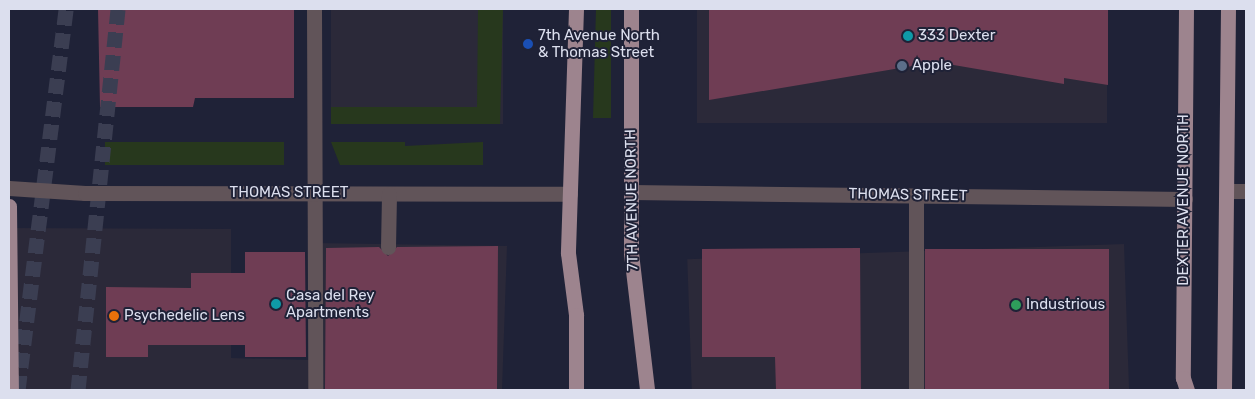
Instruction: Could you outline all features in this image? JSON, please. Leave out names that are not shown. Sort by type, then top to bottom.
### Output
[{"type":"main road","points":[[576,9],[568,252],[576,316],[576,390]]},
{"type":"main road","name":"7TH AVENUE NORTH","points":[[631,9],[631,253],[648,390]]},
{"type":"main road","name":"DEXTER AVENUE NORTH","points":[[1186,9],[1183,378],[1187,390]]},
{"type":"main road","points":[[1224,390],[1228,9]]},
{"type":"main road","points":[[9,206],[11,390]]},
{"type":"street","points":[[314,9],[315,390]]},
{"type":"street","name":"THOMAS STREET","points":[[9,188],[85,193],[570,194]]},
{"type":"street","points":[[1227,191],[1246,191]]},
{"type":"street","name":"THOMAS STREET","points":[[631,192],[1184,199]]},
{"type":"street","points":[[388,247],[389,194]]},
{"type":"street","points":[[916,196],[916,390]]},
{"type":"shaded area","points":[[331,9],[503,9],[503,124],[331,124]]},
{"type":"shaded area","name":"Apple","points":[[697,9],[1107,9],[1107,123],[697,123]]},
{"type":"shaded area","points":[[9,228],[231,229],[231,358],[311,360],[314,243],[507,246],[502,390],[9,390]]},
{"type":"shaded area","points":[[1124,244],[1129,390],[692,390],[687,259]]},
{"type":"green space","points":[[478,9],[503,9],[500,124],[331,124],[331,107],[477,107]]},
{"type":"green space","points":[[596,9],[611,9],[611,118],[593,118]]},
{"type":"green space","points":[[105,142],[284,142],[284,165],[105,165]]},
{"type":"green space","points":[[331,142],[405,142],[405,146],[483,142],[483,165],[340,165]]},
{"type":"building","points":[[98,9],[294,9],[294,98],[195,98],[193,107],[100,107]]},
{"type":"building","name":"333 Dexter","points":[[709,9],[1108,9],[1108,85],[1064,78],[1064,84],[936,62],[709,100]]},
{"type":"building","points":[[498,246],[497,390],[325,390],[326,248],[379,247],[388,256],[397,247]]},
{"type":"building","points":[[860,248],[861,390],[776,390],[775,357],[702,357],[702,249]]},
{"type":"building","name":"Industrious","points":[[925,249],[1109,249],[1109,390],[925,390]]},
{"type":"building","points":[[245,252],[305,252],[306,357],[245,357],[245,345],[148,345],[148,357],[106,357],[106,287],[191,288],[191,273],[245,273]]},
{"type":"tunnel","points":[[18,390],[66,9]]},
{"type":"tunnel","points":[[78,390],[118,9]]},
{"type":"place","name":"333 Dexter","points":[[908,36]]},
{"type":"place","name":"7th Avenue North & Thomas Street","points":[[528,44]]},
{"type":"place","name":"Apple","points":[[902,66]]},
{"type":"place","name":"Casa del Rey Apartments","points":[[276,304]]},
{"type":"place","name":"Industrious","points":[[1016,305]]},
{"type":"place","name":"Psychedelic Lens","points":[[114,316]]}]
